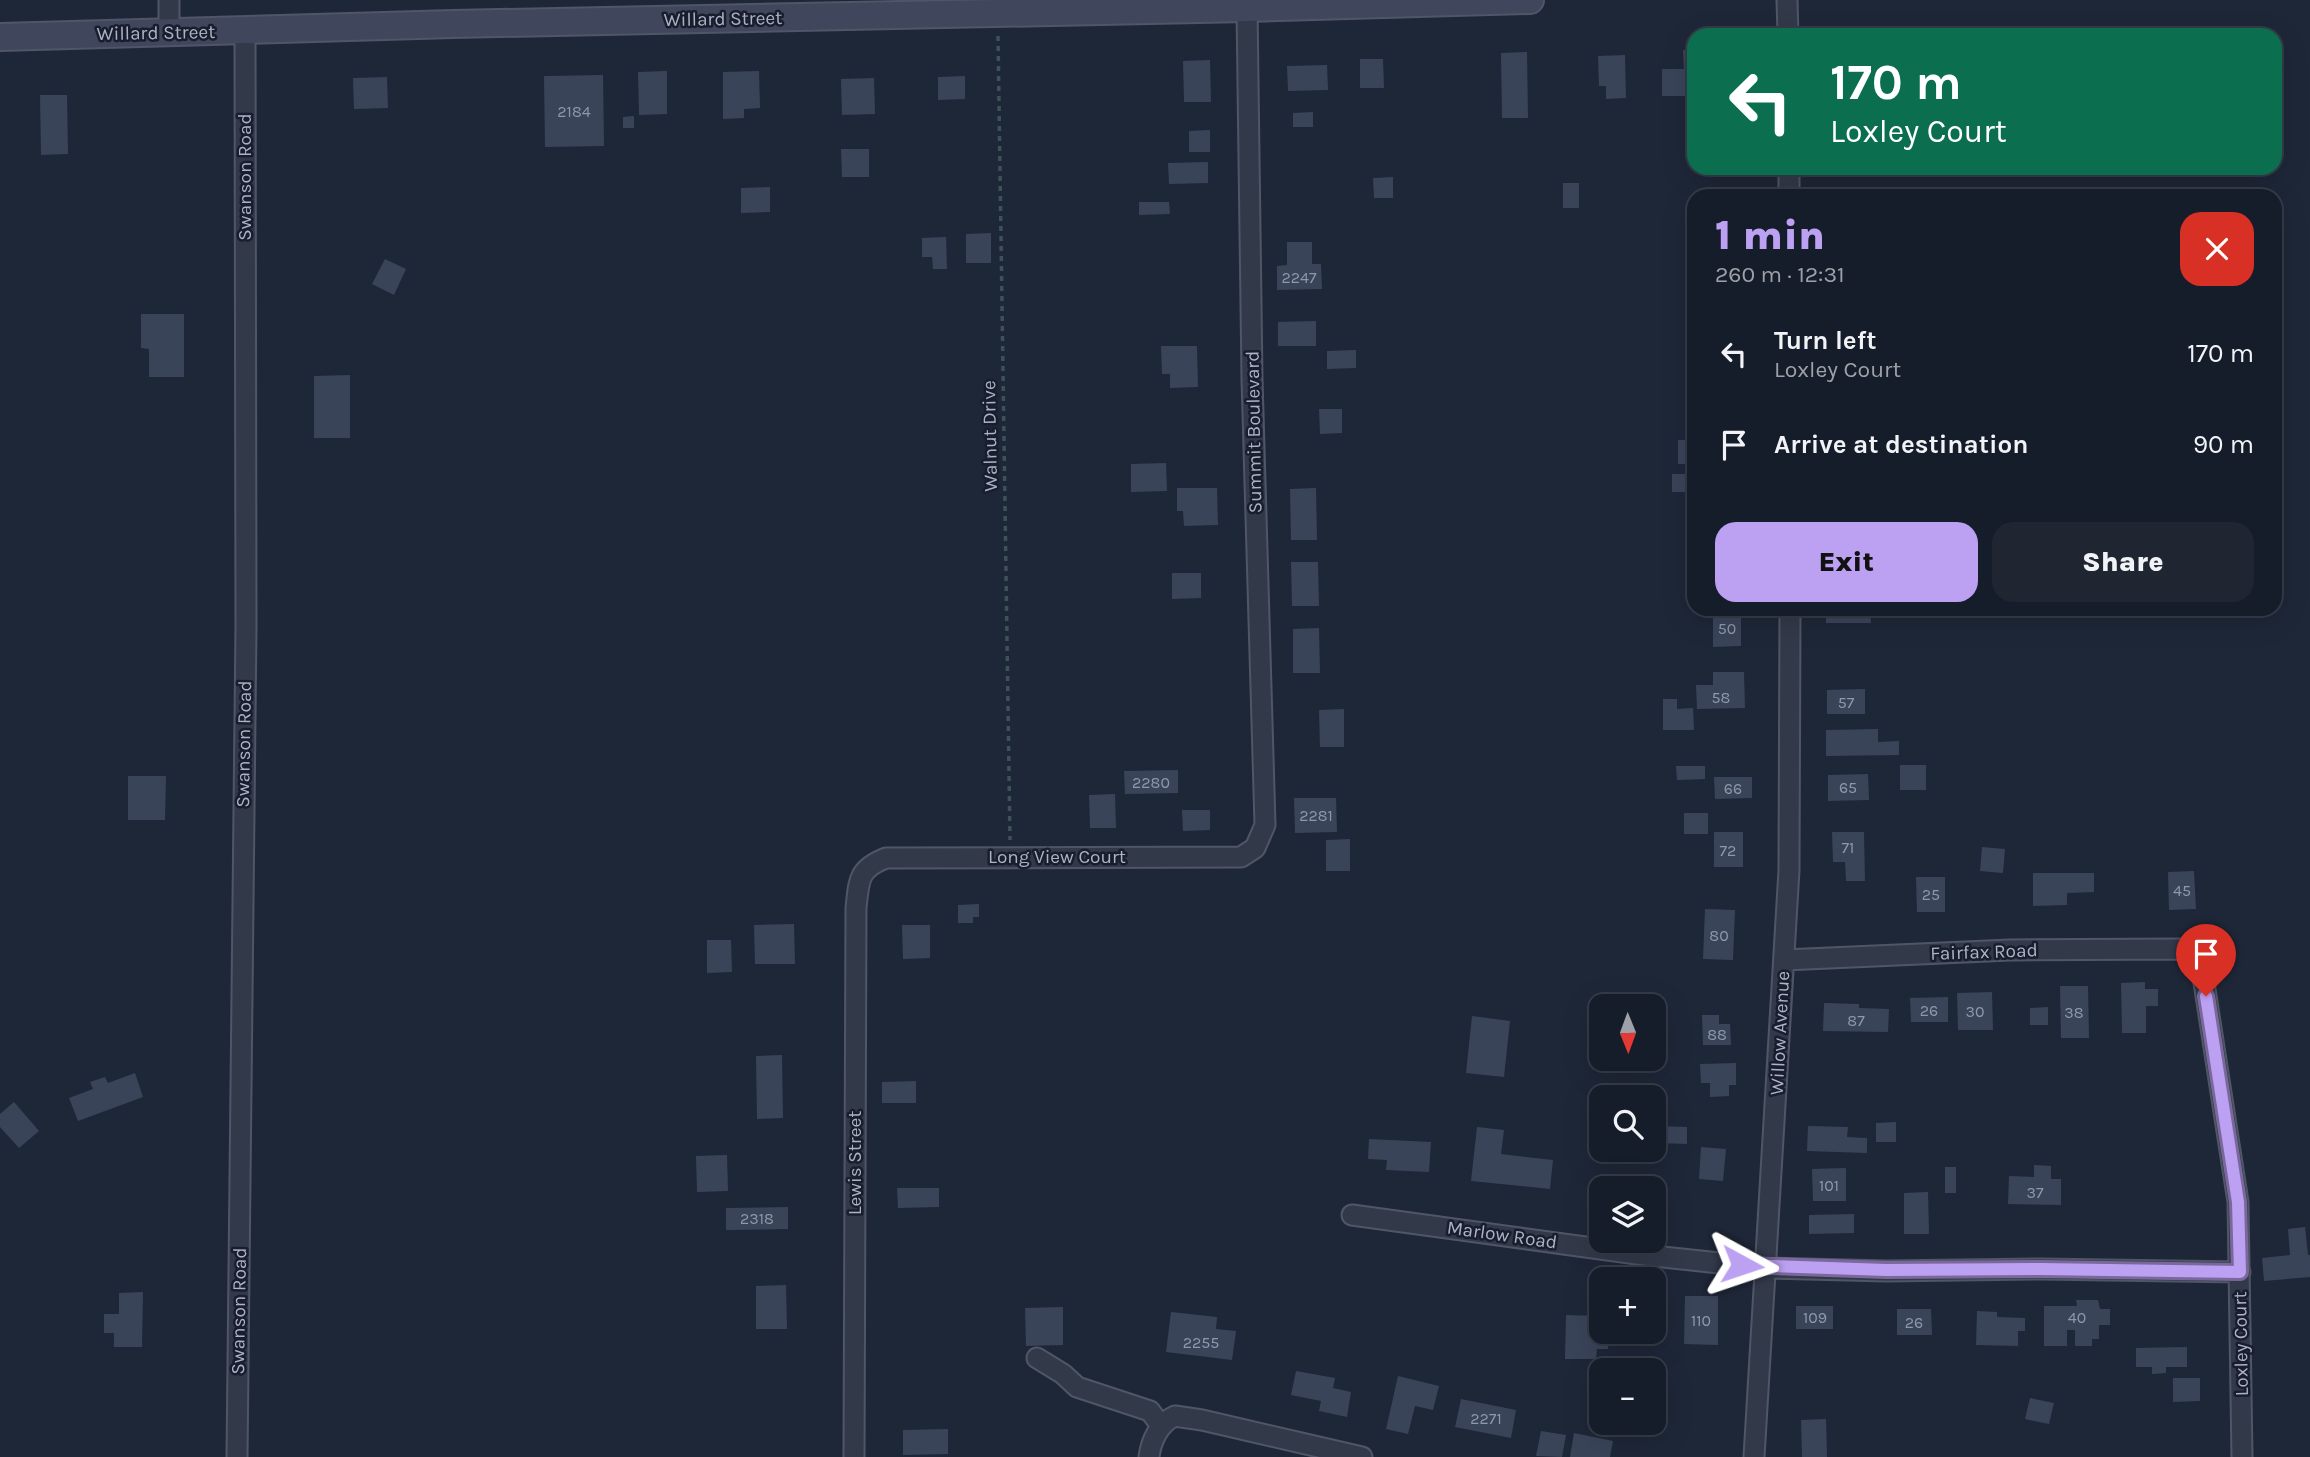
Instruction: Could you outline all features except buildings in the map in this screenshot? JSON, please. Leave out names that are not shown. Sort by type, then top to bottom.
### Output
[{"type":"street","points":[[169,0],[169,33]]},
{"type":"street","name":"Willard Street","points":[[0,37],[1530,0]]},
{"type":"street","points":[[1787,0],[1788,28]]},
{"type":"street","name":"Summit Boulevard","points":[[1247,8],[1252,379],[1265,825],[1251,851]]},
{"type":"street","name":"Swanson Road","points":[[237,1457],[246,625],[245,31]]},
{"type":"street","name":"Willow Avenue","points":[[1754,1457],[1789,870],[1790,616]]},
{"type":"street","name":"Long View Court","points":[[865,870],[870,864],[886,858],[1241,857],[1251,851]]},
{"type":"street","name":"Lewis Street","points":[[854,1457],[856,908],[859,881],[865,870]]},
{"type":"street","name":"Fairfax Road","points":[[1784,960],[2010,950],[2185,949]]},
{"type":"street","name":"Loxley Court","points":[[2185,949],[2196,953],[2202,970],[2238,1202],[2242,1457]]},
{"type":"street","name":"Marlow Road","points":[[1352,1215],[1644,1255],[1766,1268],[2240,1272]]},
{"type":"street","points":[[1037,1358],[1063,1374],[1077,1387],[1150,1411],[1161,1426]]},
{"type":"street","points":[[1149,1457],[1161,1426],[1167,1419],[1175,1416],[1362,1457]]},
{"type":"path","name":"Walnut Drive","points":[[997,13],[1010,858]]},
{"type":"route","points":[[1742,1265],[1766,1268],[1886,1270],[2240,1272],[2238,1202],[2206,996]]}]
